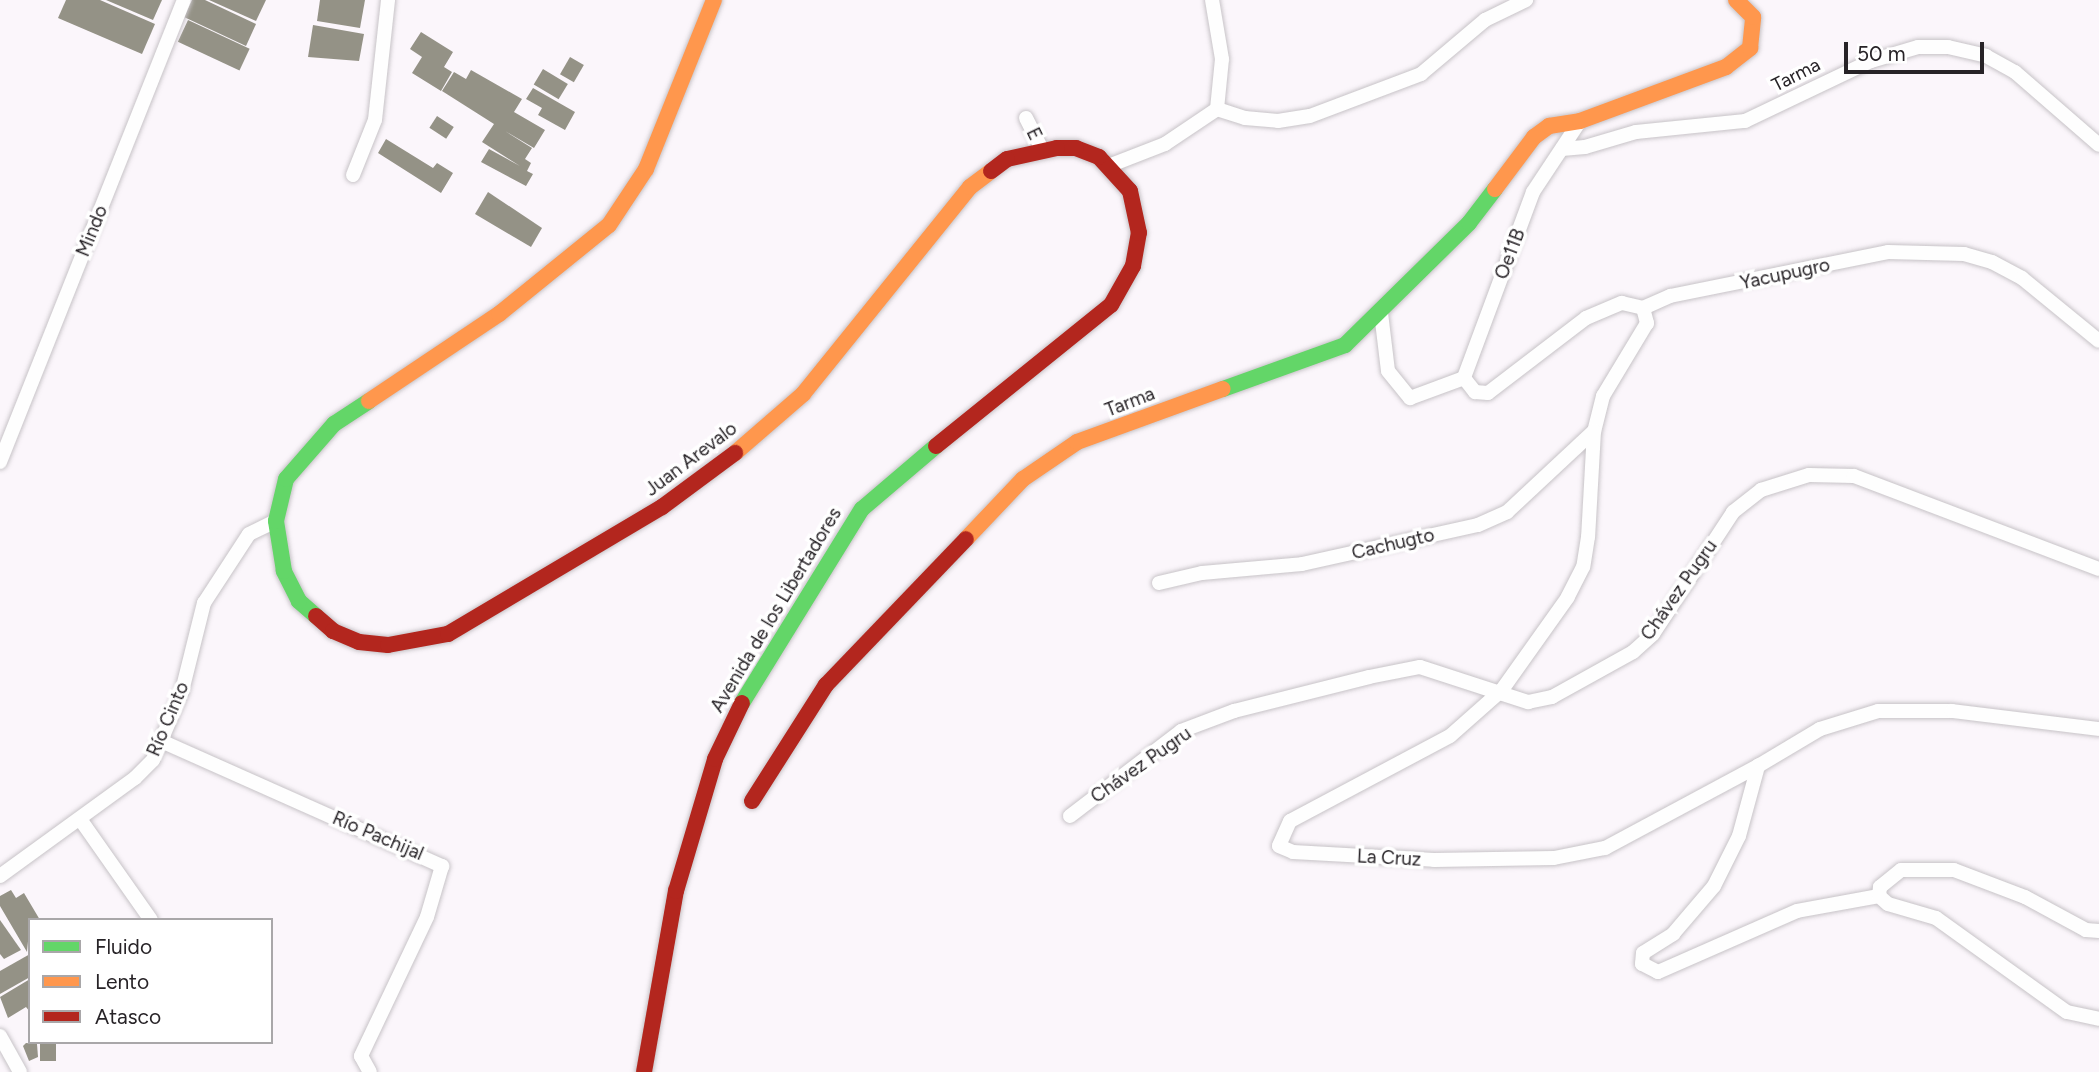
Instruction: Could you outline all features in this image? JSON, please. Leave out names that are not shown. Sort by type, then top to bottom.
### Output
[{"type":"street","name":"Mindo","points":[[0,462],[184,0]]},
{"type":"street","points":[[353,175],[375,120],[388,0]]},
{"type":"street","points":[[275,521],[286,479],[334,424],[499,314],[609,225],[646,169],[714,0]]},
{"type":"street","points":[[1212,0],[1222,59],[1217,109]]},
{"type":"street","points":[[1217,109],[1245,118],[1278,121],[1310,116],[1421,74],[1485,20],[1525,0]]},
{"type":"street","name":"Tarma","points":[[752,801],[826,685],[1023,479],[1077,442],[1345,345],[1381,313],[1469,223],[1534,137],[1549,126],[1580,121],[1726,67],[1750,48],[1755,33],[1753,17],[1736,0]]},
{"type":"street","name":"Tarma","points":[[1562,149],[1585,147],[1636,132],[1745,121],[1871,61],[1917,47],[1948,47],[1986,56],[2006,67],[2099,145]]},
{"type":"street","points":[[1111,165],[1165,144],[1217,109]]},
{"type":"street","name":"E","points":[[1027,118],[1042,150]]},
{"type":"street","name":"Oe11B","points":[[1464,378],[1533,192],[1580,121]]},
{"type":"street","name":"Juan Arevalo","points":[[275,521],[290,587],[309,612],[333,631],[359,642],[404,645],[464,627],[617,538],[718,468],[803,394],[977,180],[1007,159],[1042,150],[1076,148],[1111,165]]},
{"type":"street","name":"Avenida de los Libertadores","points":[[644,1072],[676,891],[706,783],[733,718],[827,559],[862,509],[1111,305],[1133,266],[1139,233],[1130,191],[1111,165]]},
{"type":"street","name":"Yacupugro","points":[[1464,378],[1475,392],[1488,393],[1586,318],[1622,303],[1643,308],[1670,296],[1888,252],[1964,254],[1992,262],[2022,278],[2099,341]]},
{"type":"street","points":[[1502,690],[1568,597],[1583,567],[1594,431],[1603,396],[1647,323],[1643,308]]},
{"type":"street","points":[[1381,313],[1388,371],[1410,398],[1464,378]]},
{"type":"street","name":"Cachugto","points":[[1159,583],[1202,573],[1302,564],[1478,525],[1507,512],[1594,431]]},
{"type":"street","name":"Chávez Pugru","points":[[1070,816],[1181,731],[1234,711],[1420,667],[1502,690],[1528,702],[1552,697],[1633,652],[1653,634],[1733,512],[1761,490],[1809,475],[1854,477],[2099,569]]},
{"type":"street","name":"Río Cinto","points":[[0,876],[135,778],[153,760],[194,651],[204,603],[249,534],[275,521]]},
{"type":"street","name":"La Cruz","points":[[1502,690],[1450,736],[1290,821],[1279,846],[1293,852],[1434,860],[1554,858],[1605,848],[1758,765]]},
{"type":"street","points":[[1879,896],[1797,911],[1658,972],[1642,964],[1643,953],[1673,934],[1714,886],[1744,823],[1758,765],[1821,729],[1878,711],[1952,711],[2099,729]]},
{"type":"street","name":"Río Pachijal","points":[[161,741],[442,866],[427,917],[361,1056],[370,1072]]},
{"type":"street","points":[[80,819],[150,918]]},
{"type":"street","points":[[1879,896],[1889,876],[1901,870],[1954,870],[2025,897],[2086,930],[2099,931]]},
{"type":"street","points":[[1879,896],[1888,904],[1936,918],[2067,1012],[2099,1019]]},
{"type":"street","points":[[0,1036],[20,1072]]},
{"type":"building","points":[[66,0],[100,0],[155,24],[142,54],[58,18]]},
{"type":"building","points":[[106,0],[162,0],[153,20]]},
{"type":"building","points":[[192,0],[205,0],[256,24],[246,46],[184,17]]},
{"type":"building","points":[[209,0],[266,0],[256,21]]},
{"type":"building","points":[[320,0],[365,0],[360,28],[317,21]]},
{"type":"building","points":[[188,20],[250,49],[239,70],[178,42]]},
{"type":"building","points":[[313,25],[364,34],[359,61],[308,57]]},
{"type":"building","points":[[421,32],[453,52],[444,67],[452,72],[441,91],[412,73],[422,57],[410,49]]},
{"type":"building","points":[[570,57],[584,65],[574,82],[560,74]]},
{"type":"building","points":[[543,69],[568,84],[559,99],[534,84]]},
{"type":"building","points":[[471,70],[522,99],[514,112],[545,130],[534,148],[505,131],[532,148],[525,159],[531,163],[527,171],[533,174],[526,186],[481,162],[489,149],[520,166],[482,142],[494,124],[442,91],[454,72],[466,79]]},
{"type":"building","points":[[533,88],[575,112],[565,130],[538,115],[542,108],[526,99]]},
{"type":"building","points":[[437,116],[454,127],[446,139],[429,128]]},
{"type":"building","points":[[386,139],[433,168],[437,163],[453,173],[441,193],[378,153]]},
{"type":"building","points":[[488,192],[542,228],[531,247],[475,214]]},
{"type":"building","points":[[11,890],[16,898],[24,893],[39,918],[28,918],[27,952],[0,906],[0,896]]},
{"type":"building","points":[[0,920],[21,950],[4,959],[0,954]]},
{"type":"building","points":[[28,955],[28,978],[0,994],[0,971]]},
{"type":"building","points":[[28,980],[28,1010],[26,1007],[8,1018],[0,997]]},
{"type":"building","points":[[26,1043],[37,1044],[38,1057],[29,1061],[23,1046]]},
{"type":"building","points":[[40,1044],[56,1044],[56,1061],[40,1061]]},
{"type":"traffic: fast","points":[[1223,389],[1345,345],[1469,223],[1495,189]]},
{"type":"traffic: fast","points":[[316,616],[299,601],[284,571],[276,521],[286,479],[334,424],[369,401]]},
{"type":"traffic: fast","points":[[742,703],[862,509],[936,446]]},
{"type":"traffic: slow","points":[[369,401],[499,314],[609,225],[646,169],[714,0]]},
{"type":"traffic: slow","points":[[1495,189],[1534,137],[1549,126],[1580,121],[1726,67],[1750,48],[1753,17],[1736,0]]},
{"type":"traffic: slow","points":[[735,453],[803,394],[970,187],[991,171]]},
{"type":"traffic: slow","points":[[966,539],[1023,479],[1077,442],[1223,389]]},
{"type":"traffic: jam","points":[[936,446],[1111,305],[1133,266],[1139,233],[1130,191],[1099,157],[1076,148],[1057,148],[1007,159],[991,171]]},
{"type":"traffic: jam","points":[[316,616],[333,631],[359,642],[388,645],[448,634],[662,507],[735,453]]},
{"type":"traffic: jam","points":[[752,801],[826,685],[966,539]]},
{"type":"traffic: jam","points":[[644,1072],[676,891],[715,759],[742,703]]}]
